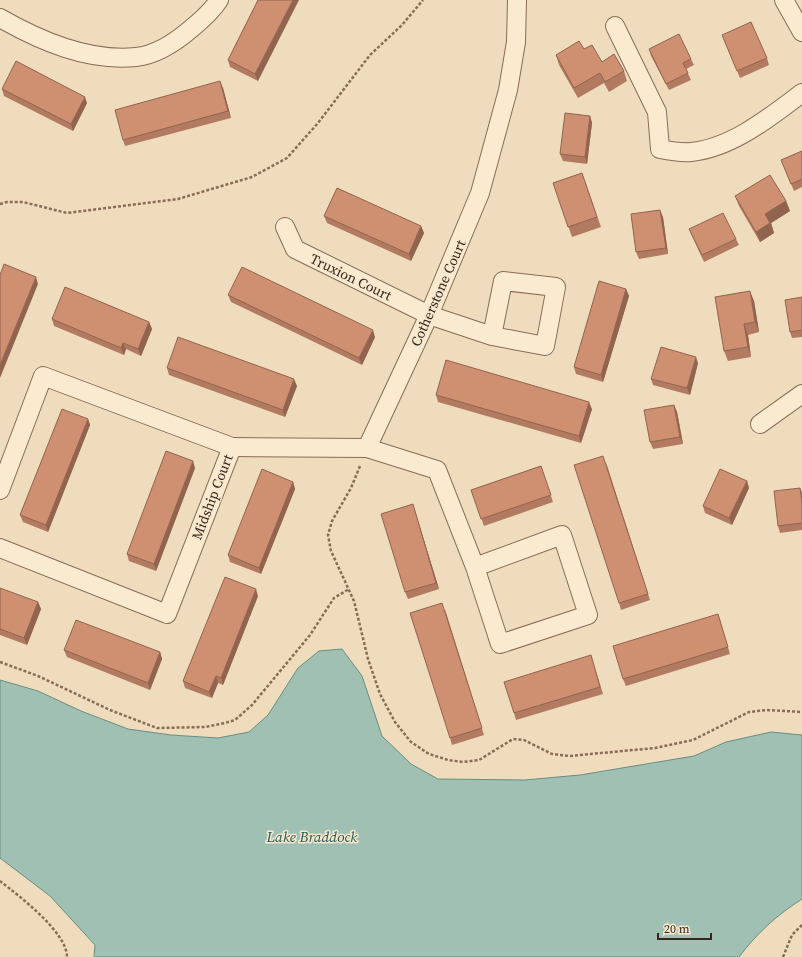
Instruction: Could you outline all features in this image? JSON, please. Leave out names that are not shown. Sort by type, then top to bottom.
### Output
[{"type":"street","points":[[0,18],[18,28],[66,48],[102,56],[136,57],[161,50],[184,36],[211,12],[219,0]]},
{"type":"street","name":"Cotherstone Court","points":[[367,448],[429,315],[467,228],[492,154],[508,90],[516,42],[517,0]]},
{"type":"street","points":[[784,0],[802,32]]},
{"type":"street","points":[[615,26],[657,112],[660,149],[689,152],[716,146],[771,116],[802,93]]},
{"type":"street","name":"Truxion Court","points":[[284,227],[295,249],[429,315],[492,336]]},
{"type":"street","name":"Midship Court","points":[[0,490],[43,376],[232,447],[167,614],[0,548]]},
{"type":"street","points":[[760,424],[802,394]]},
{"type":"street","points":[[232,447],[367,448],[437,470],[475,567],[500,644],[588,615],[562,535],[475,567]]},
{"type":"path","points":[[0,204],[8,202],[22,202],[67,213],[178,199],[252,176],[287,158],[318,124],[370,55],[402,25],[423,0]]},
{"type":"path","points":[[367,448],[351,488],[332,521],[328,536],[331,551],[354,601],[368,658],[380,694],[395,722],[411,742],[429,754],[448,760],[464,762],[479,760],[512,739],[524,740],[552,754],[569,756],[655,748],[693,740],[749,712],[766,710],[802,712]]},
{"type":"path","points":[[0,662],[38,676],[110,710],[157,728],[205,727],[235,720],[252,705],[310,635],[334,598],[349,589]]},
{"type":"path","points":[[0,881],[31,905],[58,935],[67,957]]},
{"type":"path","points":[[783,957],[792,935],[802,925]]},
{"type":"water","name":"Lake Braddock","points":[[342,649],[362,676],[382,736],[411,764],[438,779],[525,780],[580,775],[694,756],[726,742],[771,732],[802,735],[802,899],[784,911],[768,925],[739,957],[94,957],[95,945],[50,896],[0,858],[0,680],[38,691],[81,711],[128,729],[171,735],[218,738],[249,732],[268,715],[298,668],[319,651]]},
{"type":"building","points":[[258,0],[293,0],[255,74],[228,60]]},
{"type":"building","points":[[751,22],[767,58],[737,71],[722,35]]},
{"type":"building","points":[[679,34],[691,59],[683,63],[688,73],[666,84],[649,49]]},
{"type":"building","points":[[579,41],[584,49],[592,45],[602,62],[614,54],[624,71],[605,82],[600,73],[574,88],[556,55]]},
{"type":"building","points":[[16,61],[85,97],[71,124],[2,89]]},
{"type":"building","points":[[220,81],[228,111],[123,140],[115,110]]},
{"type":"building","points":[[565,113],[590,116],[585,157],[560,154]]},
{"type":"building","points":[[802,151],[802,179],[791,184],[781,160]]},
{"type":"building","points":[[582,173],[597,217],[568,227],[553,183]]},
{"type":"building","points":[[770,175],[786,201],[765,214],[770,223],[756,232],[735,196]]},
{"type":"building","points":[[337,188],[421,226],[409,254],[324,216]]},
{"type":"building","points":[[660,210],[666,248],[636,252],[631,214]]},
{"type":"building","points":[[723,213],[736,239],[702,255],[689,229]]},
{"type":"building","points":[[4,264],[36,277],[0,365],[0,275]]},
{"type":"building","points":[[242,267],[373,330],[359,358],[228,295]]},
{"type":"building","points":[[599,281],[626,289],[601,375],[574,367]]},
{"type":"building","points":[[65,287],[149,322],[138,349],[123,343],[121,348],[52,319]]},
{"type":"building","points":[[750,291],[755,322],[744,324],[748,347],[724,351],[715,297]]},
{"type":"building","points":[[802,297],[802,330],[790,332],[785,300]]},
{"type":"building","points":[[178,337],[294,379],[283,410],[167,368]]},
{"type":"building","points":[[661,347],[696,357],[687,388],[651,379]]},
{"type":"building","points":[[446,360],[589,402],[579,436],[436,395]]},
{"type":"building","points":[[674,405],[680,437],[650,442],[644,410]]},
{"type":"building","points":[[62,409],[88,419],[46,525],[20,515]]},
{"type":"building","points":[[166,451],[193,461],[154,564],[127,554]]},
{"type":"building","points":[[603,456],[648,594],[619,603],[574,465]]},
{"type":"building","points":[[541,466],[551,495],[481,519],[471,490]]},
{"type":"building","points":[[262,469],[293,482],[259,568],[228,555]]},
{"type":"building","points":[[720,469],[747,481],[729,518],[703,506]]},
{"type":"building","points":[[800,488],[802,523],[778,526],[774,491]]},
{"type":"building","points":[[413,504],[436,583],[405,592],[381,514]]},
{"type":"building","points":[[225,577],[256,589],[221,678],[216,676],[209,692],[183,681]]},
{"type":"building","points":[[0,588],[38,602],[24,638],[0,629]]},
{"type":"building","points":[[442,603],[482,728],[450,738],[410,613]]},
{"type":"building","points":[[718,614],[728,647],[623,679],[613,646]]},
{"type":"building","points":[[76,620],[160,652],[148,683],[64,650]]},
{"type":"building","points":[[591,655],[600,687],[514,713],[504,682]]}]
